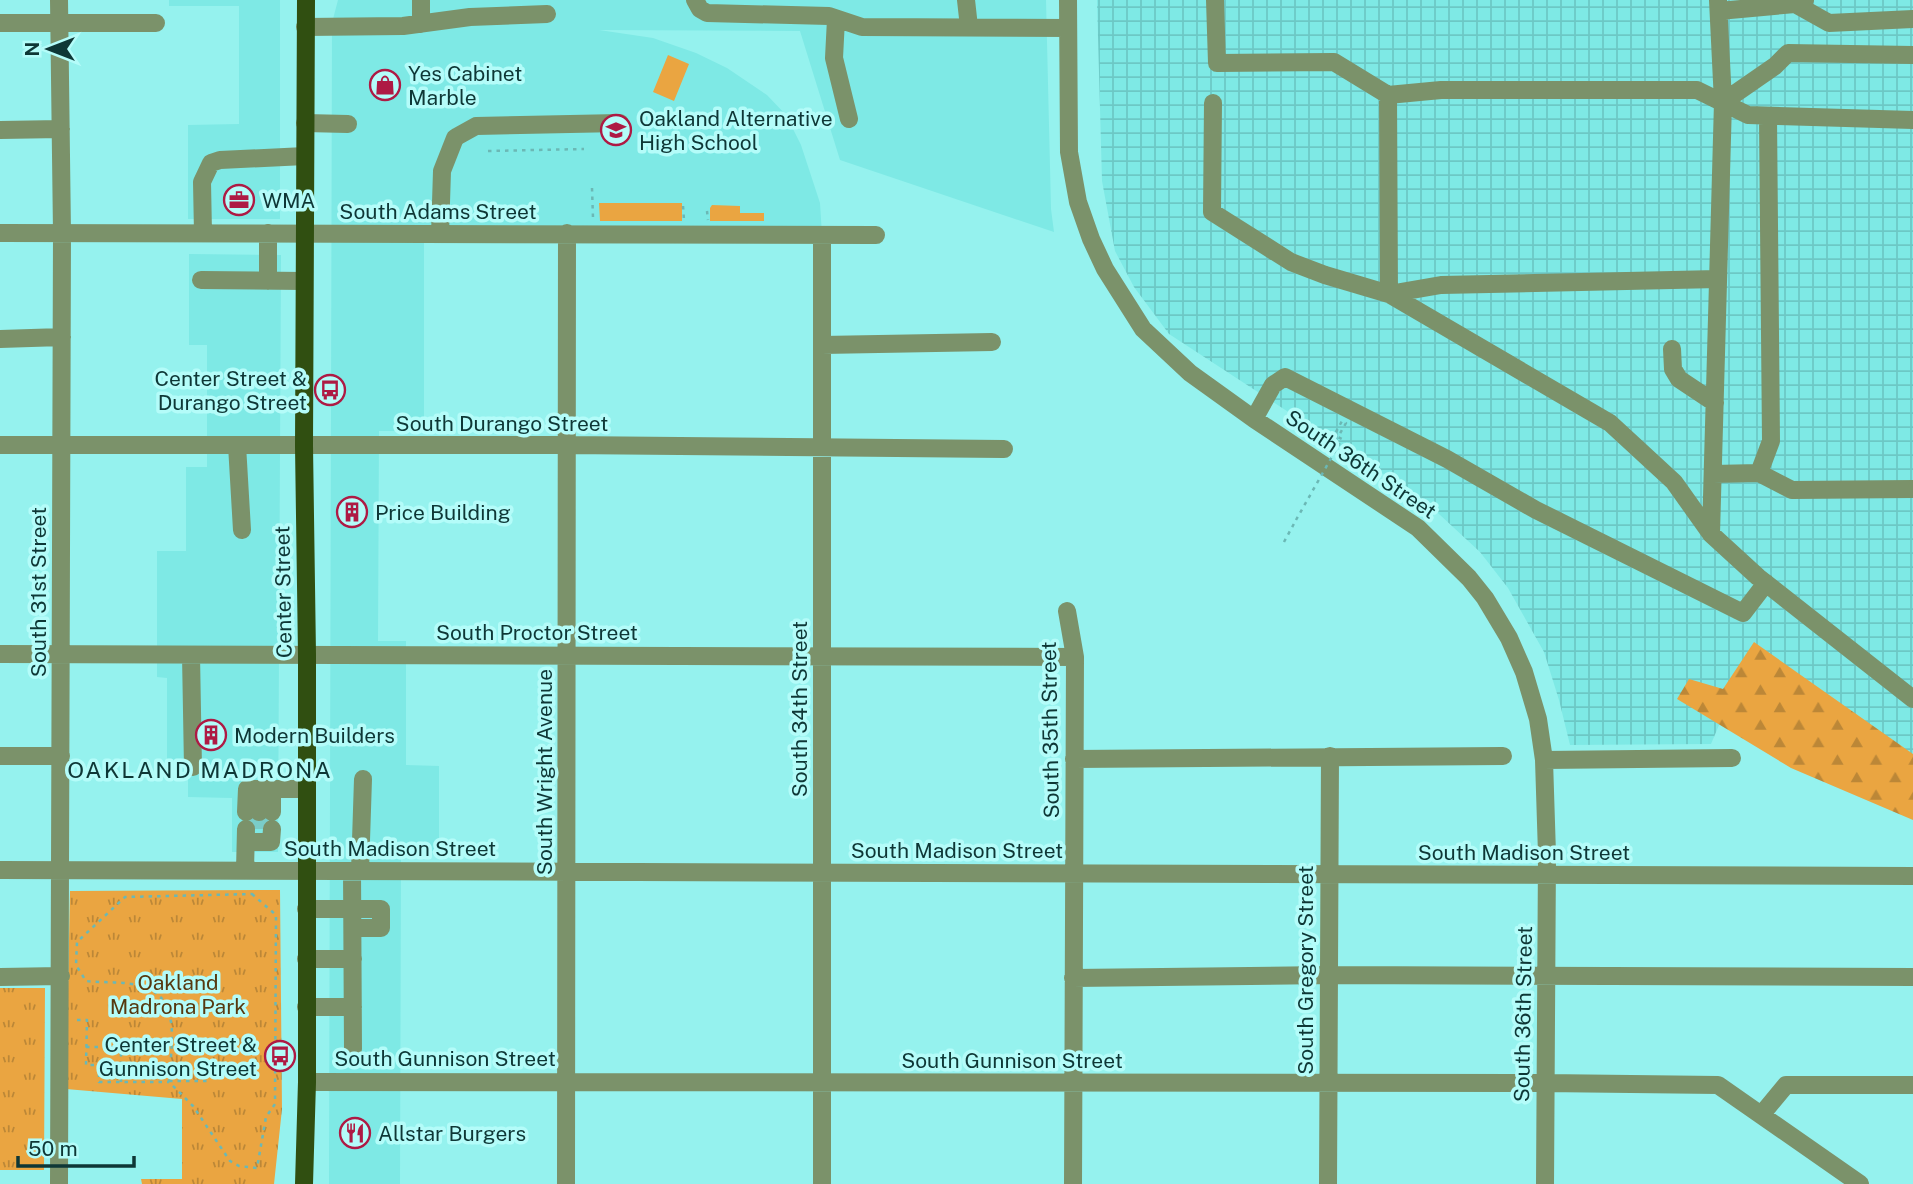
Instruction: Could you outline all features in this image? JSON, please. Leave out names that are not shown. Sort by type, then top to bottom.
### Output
[{"type":"main road","name":"Center Street","points":[[304,1184],[307,1082],[304,446],[306,0]]},
{"type":"street","name":"South 31st Street","points":[[59,0],[62,233],[60,1184]]},
{"type":"street","points":[[421,0],[421,24]]},
{"type":"street","points":[[966,0],[970,27]]},
{"type":"street","points":[[698,5],[707,13],[829,12],[862,27],[1068,28],[1068,0]]},
{"type":"street","points":[[1215,0],[1217,63],[1334,61],[1388,94],[1441,90],[1697,90],[1748,115],[1913,120]]},
{"type":"street","points":[[1711,534],[1723,102],[1718,6],[1800,2],[1829,23],[1913,19]]},
{"type":"street","points":[[829,12],[834,58],[849,119]]},
{"type":"street","points":[[306,27],[403,26],[509,14],[547,14]]},
{"type":"street","points":[[0,23],[156,23]]},
{"type":"street","name":"South 36th Street","points":[[1068,28],[1069,152],[1077,202],[1105,269],[1143,329],[1190,373],[1418,528],[1469,578],[1496,614],[1524,672],[1538,719],[1544,760],[1547,874],[1545,1184]]},
{"type":"street","points":[[1723,102],[1775,66],[1788,53],[1913,55]]},
{"type":"street","points":[[1388,94],[1389,294]]},
{"type":"street","points":[[1213,103],[1212,212],[1291,262],[1389,294],[1610,422],[1674,482],[1711,534],[1766,583],[1913,699]]},
{"type":"street","points":[[1759,473],[1772,441],[1768,117]]},
{"type":"street","points":[[305,123],[348,124]]},
{"type":"street","points":[[440,234],[442,171],[458,136],[476,126],[620,123]]},
{"type":"street","points":[[0,130],[61,129]]},
{"type":"street","points":[[203,233],[202,182],[211,163],[220,160],[305,156]]},
{"type":"street","name":"South Adams Street","points":[[0,233],[876,235]]},
{"type":"street","points":[[268,233],[268,281]]},
{"type":"street","name":"South Wright Avenue","points":[[566,1184],[567,233]]},
{"type":"street","name":"South 34th Street","points":[[822,235],[822,1184]]},
{"type":"street","points":[[1389,294],[1441,285],[1718,279]]},
{"type":"street","points":[[201,280],[304,281]]},
{"type":"street","points":[[0,339],[62,337]]},
{"type":"street","points":[[822,345],[992,342]]},
{"type":"street","points":[[1672,349],[1673,369],[1679,379],[1715,403]]},
{"type":"street","points":[[1254,419],[1273,385],[1285,377],[1447,458],[1536,510],[1743,613],[1766,583]]},
{"type":"street","name":"South Durango Street","points":[[0,444],[1004,449]]},
{"type":"street","points":[[237,445],[242,530]]},
{"type":"street","points":[[1713,474],[1759,473],[1792,490],[1913,489]]},
{"type":"street","name":"South 35th Street","points":[[1067,611],[1075,657],[1073,1184]]},
{"type":"street","name":"South Proctor Street","points":[[0,654],[1075,657]]},
{"type":"street","points":[[191,655],[193,767]]},
{"type":"street","points":[[0,756],[61,756]]},
{"type":"street","name":"South Gregory Street","points":[[1328,1184],[1329,756]]},
{"type":"street","points":[[1074,759],[1503,756]]},
{"type":"street","points":[[1544,760],[1732,758]]},
{"type":"street","points":[[354,1049],[353,919],[363,779]]},
{"type":"street","points":[[257,826],[247,789],[307,789]]},
{"type":"street","points":[[245,870],[266,789]]},
{"type":"street","name":"South Madison Street","points":[[0,870],[1913,876]]},
{"type":"street","points":[[306,909],[353,919]]},
{"type":"street","points":[[306,959],[353,959]]},
{"type":"street","points":[[1073,978],[1328,975],[1913,976]]},
{"type":"street","points":[[0,977],[61,976]]},
{"type":"street","points":[[306,1007],[353,1007]]},
{"type":"street","name":"South Gunnison Street","points":[[307,1082],[1544,1083],[1718,1086],[1762,1114]]},
{"type":"street","points":[[1860,1184],[1762,1114],[1786,1085],[1913,1085]]},
{"type":"path","points":[[488,151],[584,149]]},
{"type":"path","points":[[592,188],[593,202]]},
{"type":"path","points":[[683,206],[684,223]]},
{"type":"path","points":[[1284,542],[1342,439],[1338,437],[1346,422],[1342,421],[1329,443]]},
{"type":"path","points":[[252,894],[276,915],[275,1104],[266,1117],[257,1168],[239,1166],[230,1161],[192,1106],[169,1082],[171,1047],[170,1010],[162,999],[140,985],[86,981],[76,965],[77,942],[125,897],[252,894]]},
{"type":"path","points":[[61,1020],[87,1020],[86,1065],[99,1065],[99,1082],[208,1082]]},
{"type":"path","points":[[86,1047],[171,1047]]},
{"type":"path","points":[[121,1047],[121,1082]]},
{"type":"shaded area","points":[[169,0],[280,0],[280,219],[188,219],[188,125],[239,124],[239,6],[169,6]]},
{"type":"shaded area","points":[[338,0],[1046,0],[1051,209],[1054,232],[840,160],[800,31],[599,30],[653,38],[696,53],[727,68],[767,95],[786,115],[801,145],[820,203],[822,235],[424,234],[424,431],[379,431],[378,641],[406,641],[406,765],[439,766],[439,851],[401,852],[400,1184],[329,1184],[332,23]]},
{"type":"shaded area","points":[[1097,0],[1913,0],[1913,768],[1754,643],[1711,744],[1570,745],[1544,652],[1508,588],[1480,552],[1426,502],[1169,334],[1134,287],[1115,251],[1102,181]]},
{"type":"shaded area","points":[[189,254],[281,255],[278,852],[232,852],[232,798],[188,797],[188,779],[167,779],[167,678],[157,677],[157,551],[186,551],[186,467],[207,467],[207,345],[189,345]]},
{"type":"green space","points":[[668,55],[689,64],[674,101],[653,92]]},
{"type":"green space","points":[[599,203],[682,203],[682,221],[600,221]]},
{"type":"green space","points":[[712,205],[740,206],[740,213],[764,213],[764,221],[710,221]]},
{"type":"green space","points":[[1754,642],[1913,754],[1913,820],[1791,768],[1677,699],[1689,679],[1723,689]]},
{"type":"green space","name":"Oakland Madrona Park","points":[[280,890],[282,1109],[274,1184],[142,1184],[141,1179],[182,1179],[182,1099],[66,1089],[70,891]]},
{"type":"green space","points":[[0,988],[45,988],[44,1170],[0,1170]]},
{"type":"tunnel","points":[[259,812],[259,829]]},
{"type":"place","name":"Yes Cabinet Marble","points":[[385,85]]},
{"type":"place","name":"Oakland Alternative High School","points":[[616,130]]},
{"type":"place","name":"WMA","points":[[239,200]]},
{"type":"place","name":"Center Street & Durango Street","points":[[330,390]]},
{"type":"place","name":"Price Building","points":[[352,512]]},
{"type":"place","name":"Modern Builders","points":[[211,735]]},
{"type":"place","name":"Center Street & Gunnison Street","points":[[280,1056]]},
{"type":"place","name":"Allstar Burgers","points":[[355,1133]]},
{"type":"district","name":"OAKLAND MADRONA","points":[[200,769]]}]
